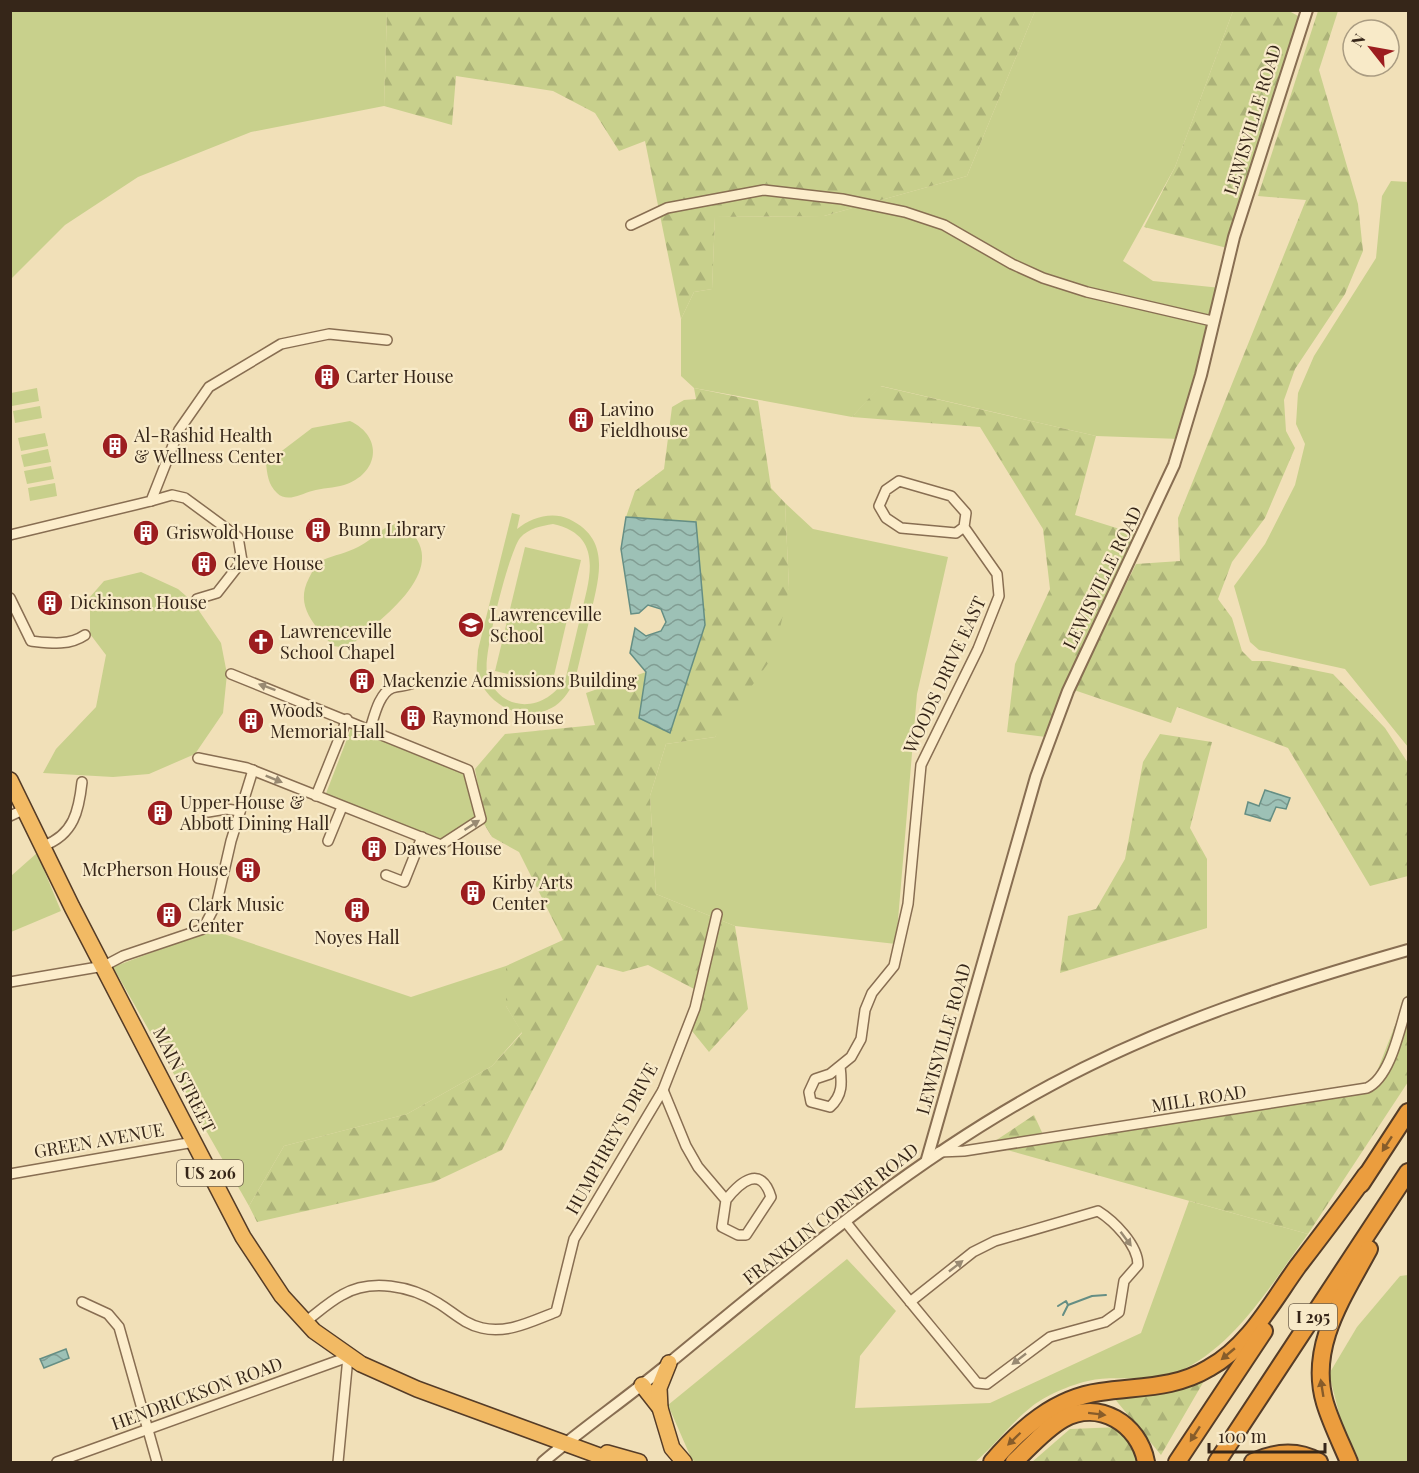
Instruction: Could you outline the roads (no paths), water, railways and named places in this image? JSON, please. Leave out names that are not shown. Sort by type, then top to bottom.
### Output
[{"type":"highway","name":"MAIN STREET","points":[[10,780],[194,1142],[263,1269],[282,1296],[305,1322],[348,1357],[417,1389],[567,1443]]},
{"type":"highway","name":"I 295","points":[[1177,1462],[1408,1112]]},
{"type":"highway","name":"I 295","points":[[1217,1462],[1408,1173]]},
{"type":"highway","points":[[1349,1462],[1321,1389],[1322,1348],[1332,1318],[1408,1173]]},
{"type":"highway","points":[[992,1462],[1033,1422],[1065,1401],[1100,1391],[1178,1383],[1212,1367],[1228,1356],[1252,1331],[1366,1175]]},
{"type":"highway","points":[[669,1363],[659,1388],[660,1408],[672,1448],[684,1462]]},
{"type":"highway","points":[[642,1385],[660,1408]]},
{"type":"highway","points":[[1014,1462],[1062,1420],[1091,1412],[1111,1416],[1128,1427],[1141,1443],[1146,1462]]},
{"type":"highway","name":"US 206","points":[[567,1443],[616,1462]]},
{"type":"highway","name":"US 206","points":[[567,1443],[639,1462]]},
{"type":"highway","points":[[1253,1462],[1286,1454],[1305,1456],[1319,1462]]},
{"type":"street","name":"LEWISVILLE ROAD","points":[[927,1160],[1036,777],[1068,691],[1173,465],[1187,424],[1238,226],[1307,10]]},
{"type":"street","points":[[631,225],[668,208],[764,190],[842,199],[905,212],[944,225],[1012,264],[1043,278],[1087,292],[1212,321]]},
{"type":"street","points":[[151,501],[179,430],[209,387],[281,344],[329,334],[387,340]]},
{"type":"street","name":"WOODS DRIVE EAST","points":[[840,1066],[851,1057],[861,1040],[866,1010],[872,993],[894,966],[898,952],[908,904],[921,765],[978,649],[999,596],[997,574],[964,527],[966,513],[951,496],[899,481],[886,490],[879,506],[886,518],[901,528],[956,533],[964,527]]},
{"type":"street","points":[[10,535],[172,495],[185,498],[238,537],[242,561],[217,592],[197,598]]},
{"type":"street","points":[[10,598],[31,641],[58,644],[78,640],[85,635]]},
{"type":"street","points":[[198,758],[253,770],[441,845],[481,819],[468,770],[231,674]]},
{"type":"street","points":[[370,729],[384,693],[392,687],[415,682]]},
{"type":"street","points":[[316,796],[347,720]]},
{"type":"street","points":[[10,982],[104,966],[123,956],[203,929],[217,902],[253,770]]},
{"type":"street","points":[[43,846],[63,834],[78,812],[82,782]]},
{"type":"street","points":[[328,841],[342,807]]},
{"type":"street","points":[[10,816],[25,809]]},
{"type":"street","points":[[208,812],[226,809],[240,811]]},
{"type":"street","points":[[386,875],[404,882],[422,837]]},
{"type":"street","name":"HUMPHREY'S DRIVE","points":[[305,1322],[343,1294],[365,1287],[402,1286],[438,1302],[463,1321],[483,1328],[513,1329],[556,1312],[574,1239],[663,1090],[695,1008],[717,914]]},
{"type":"street","name":"FRANKLIN CORNER ROAD","points":[[543,1462],[845,1221],[927,1160],[1052,1084],[1178,1026],[1284,986],[1408,950]]},
{"type":"street","name":"MILL ROAD","points":[[939,1152],[964,1151],[1129,1127],[1367,1088],[1384,1074],[1408,1002]]},
{"type":"street","points":[[840,1066],[842,1083],[839,1098],[830,1107],[811,1102],[809,1092],[815,1079],[830,1074],[840,1066]]},
{"type":"street","points":[[663,1090],[686,1146],[698,1167],[726,1200],[722,1227],[738,1235],[746,1235],[771,1197],[769,1188],[757,1179],[749,1178],[739,1183],[726,1200]]},
{"type":"street","name":"GREEN AVENUE","points":[[10,1174],[194,1142]]},
{"type":"street","points":[[845,1221],[910,1302],[977,1383],[987,1384],[1050,1337],[1106,1322],[1119,1312],[1124,1281],[1138,1265],[1138,1255],[1110,1218],[1098,1210],[995,1241],[973,1252],[910,1302]]},
{"type":"street","points":[[82,1302],[108,1314],[118,1327],[150,1430],[157,1462]]},
{"type":"street","points":[[338,1462],[348,1357]]},
{"type":"street","name":"HENDRICKSON ROAD","points":[[57,1462],[348,1357]]},
{"type":"water","points":[[626,517],[696,522],[705,625],[670,733],[639,718],[646,672],[630,653],[635,628],[646,636],[661,631],[666,622],[661,609],[648,605],[639,613],[631,614],[621,549]]},
{"type":"water","points":[[1265,790],[1290,798],[1286,809],[1276,807],[1270,821],[1245,814],[1248,802],[1259,806]]},
{"type":"water","points":[[66,1349],[69,1358],[44,1368],[40,1359]]},
{"type":"waterway","points":[[1063,1315],[1068,1305],[1092,1296],[1106,1295]]},
{"type":"waterway","points":[[1058,1306],[1066,1301],[1068,1305]]},
{"type":"place","name":"Carter House","points":[[327,377]]},
{"type":"place","name":"Lavino Fieldhouse","points":[[581,420]]},
{"type":"place","name":"Al-Rashid Health & Wellness Center","points":[[115,446]]},
{"type":"place","name":"Bunn Library","points":[[318,530]]},
{"type":"place","name":"Griswold House","points":[[146,533]]},
{"type":"place","name":"Cleve House","points":[[204,564]]},
{"type":"place","name":"Dickinson House","points":[[50,603]]},
{"type":"place","name":"Lawrenceville School","points":[[471,625]]},
{"type":"place","name":"Lawrenceville School Chapel","points":[[261,642]]},
{"type":"place","name":"Mackenzie Admissions Building","points":[[362,681]]},
{"type":"place","name":"Raymond House","points":[[413,718]]},
{"type":"place","name":"Woods Memorial Hall","points":[[251,721]]},
{"type":"place","name":"Upper House & Abbott Dining Hall","points":[[160,813]]},
{"type":"place","name":"Dawes House","points":[[374,849]]},
{"type":"place","name":"McPherson House","points":[[248,870]]},
{"type":"place","name":"Kirby Arts Center","points":[[473,893]]},
{"type":"place","name":"Noyes Hall","points":[[357,910]]},
{"type":"place","name":"Clark Music Center","points":[[169,915]]}]
